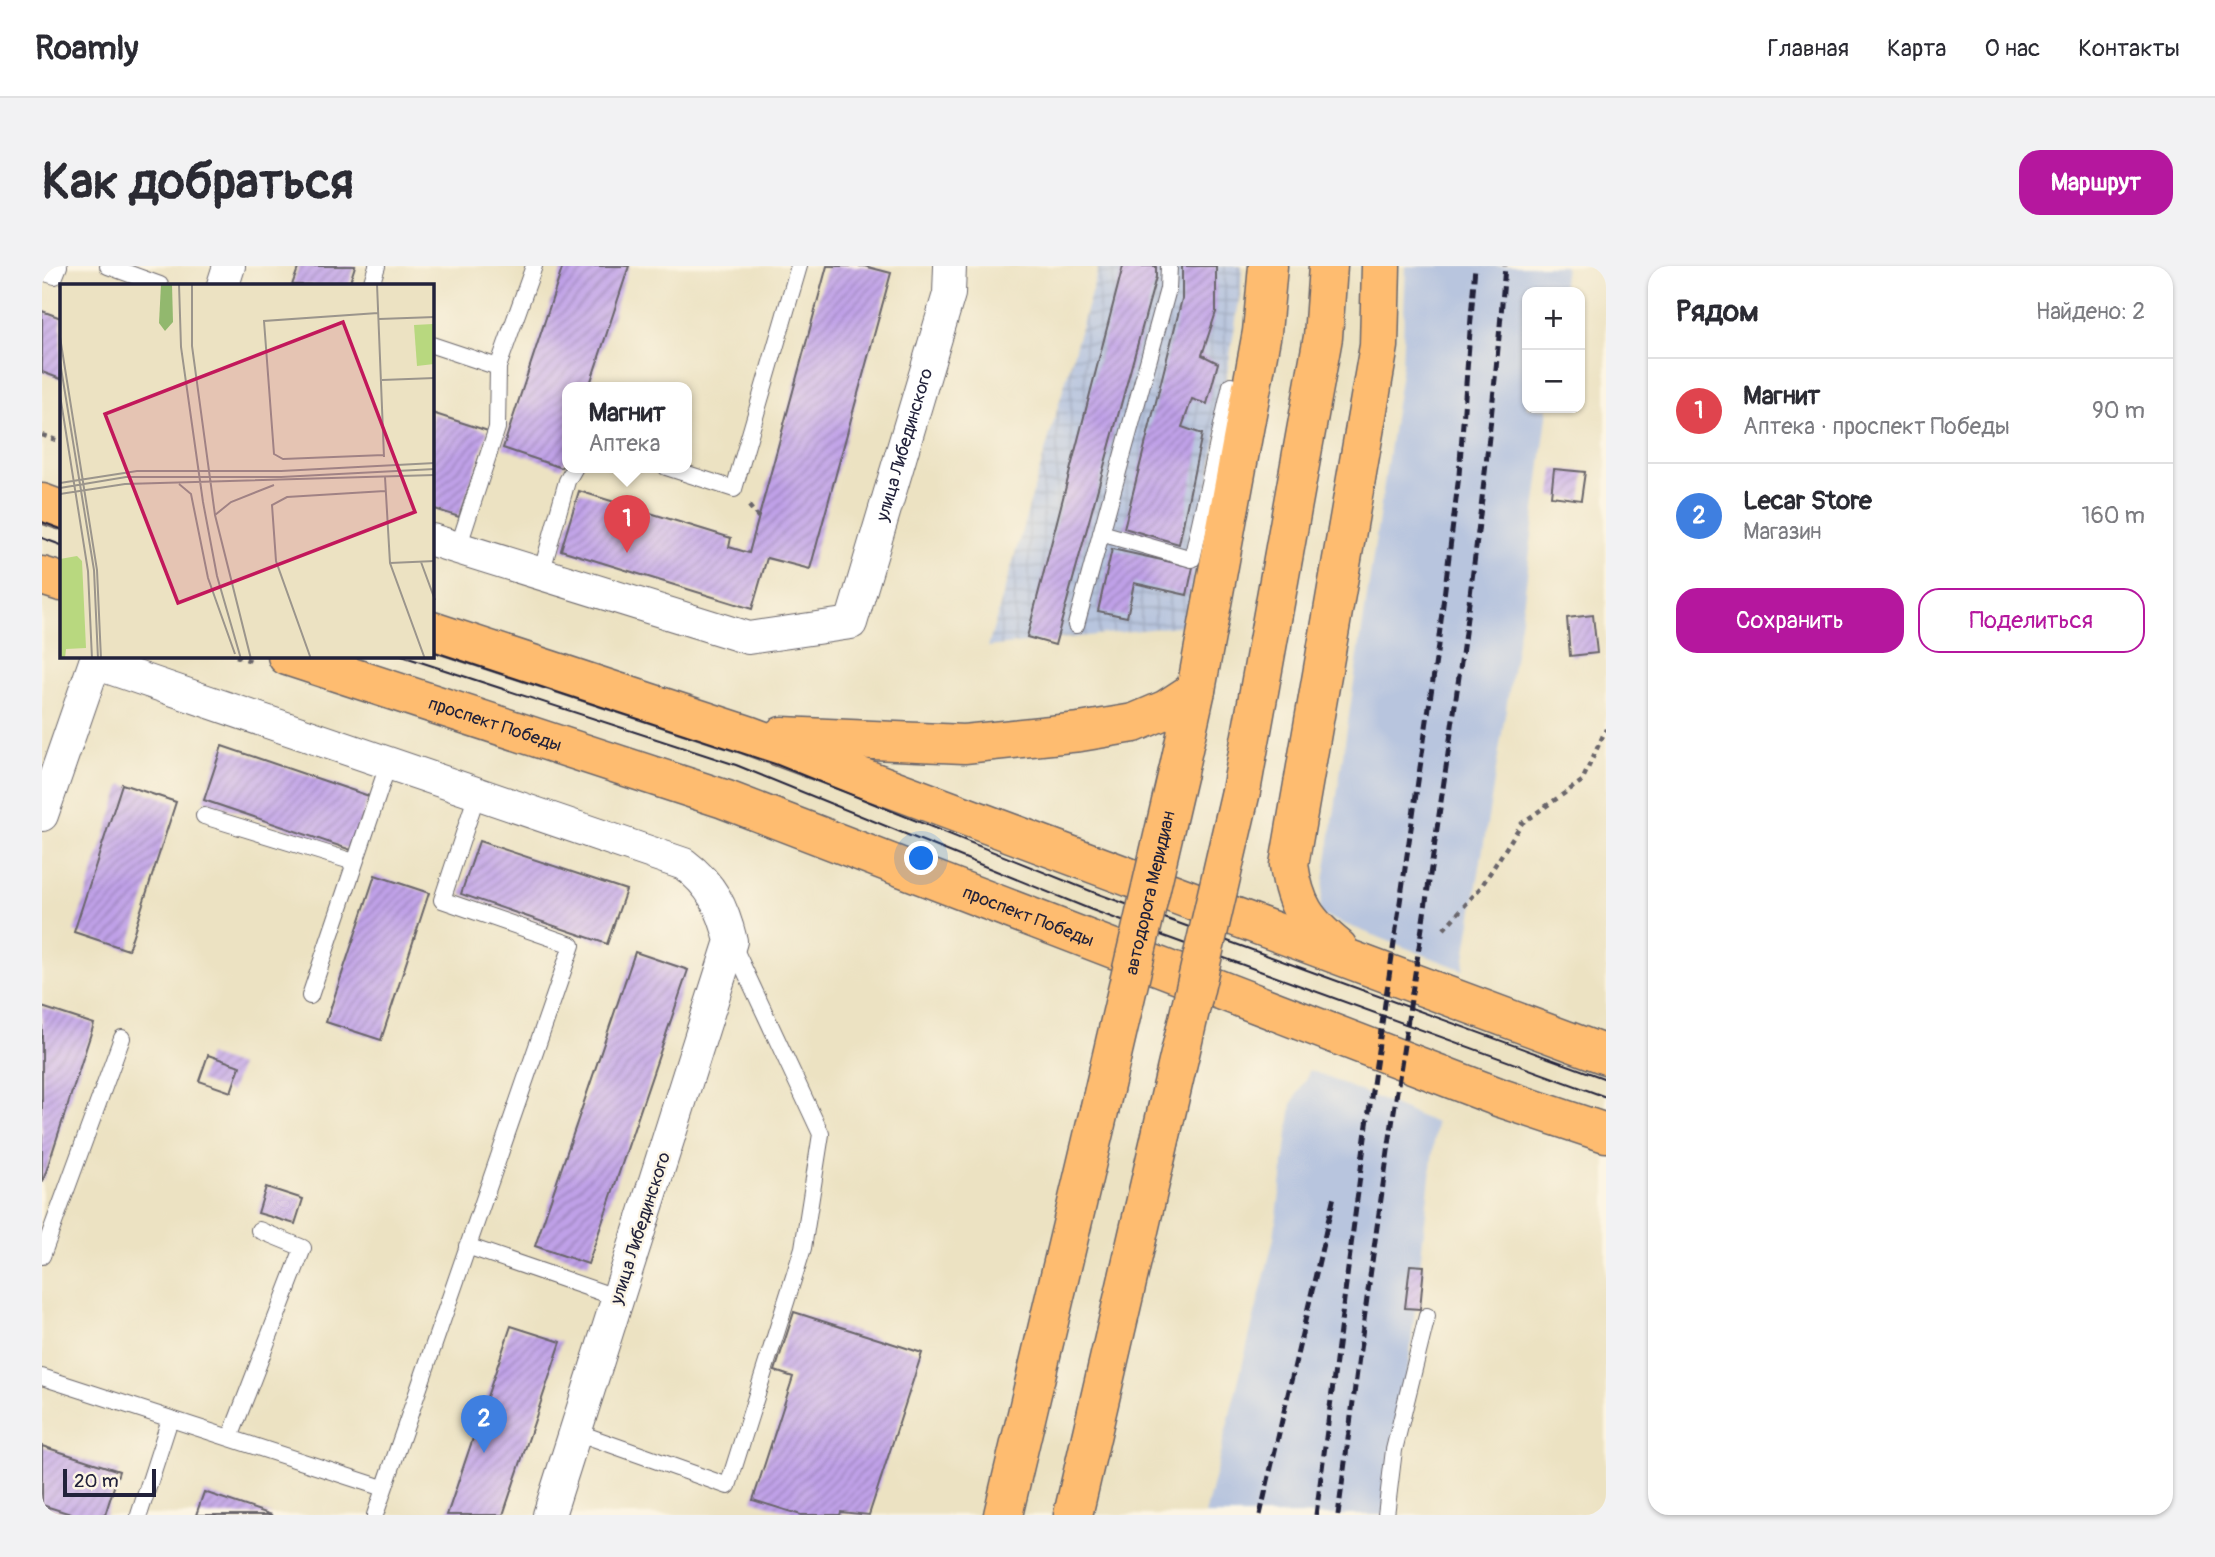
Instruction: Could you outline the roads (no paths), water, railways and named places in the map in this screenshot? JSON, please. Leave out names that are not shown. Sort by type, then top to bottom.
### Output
[{"type":"main road","name":"автодорога Меридиан","points":[[1003,1515],[1196,690],[1262,332],[1268,266]]},
{"type":"main road","points":[[1073,1515],[1241,791],[1323,337],[1328,266]]},
{"type":"main road","points":[[1350,959],[1317,931],[1301,912],[1293,892],[1289,865],[1379,346],[1381,266]]},
{"type":"main road","points":[[42,503],[60,510]]},
{"type":"main road","points":[[42,576],[60,582]]},
{"type":"main road","points":[[434,632],[748,735],[1606,1055]]},
{"type":"main road","name":"проспект Победы","points":[[293,658],[724,799],[1502,1098],[1606,1133]]},
{"type":"main road","points":[[748,735],[964,744],[1080,732],[1134,723],[1167,709],[1196,690]]},
{"type":"street","points":[[223,284],[229,266]]},
{"type":"street","name":"улица Либединского","points":[[541,574],[748,638],[851,623],[949,294],[950,266]]},
{"type":"street","points":[[445,544],[541,574]]},
{"type":"street","points":[[42,816],[96,660],[684,864],[703,879],[723,909],[731,941]]},
{"type":"street","name":"улица Либединского","points":[[550,1515],[731,941]]},
{"type":"lane","points":[[42,272],[55,276],[59,266]]},
{"type":"lane","points":[[108,266],[157,284]]},
{"type":"lane","points":[[371,284],[377,266]]},
{"type":"lane","points":[[445,544],[498,428],[498,367],[534,266]]},
{"type":"lane","points":[[685,473],[734,489],[799,266]]},
{"type":"lane","points":[[1076,625],[1168,289],[1169,266]]},
{"type":"lane","points":[[434,346],[498,367]]},
{"type":"lane","points":[[1101,533],[1192,559],[1231,385]]},
{"type":"lane","points":[[541,574],[566,481],[571,473]]},
{"type":"lane","points":[[310,996],[389,762]]},
{"type":"lane","points":[[375,1515],[572,945],[442,900],[477,794]]},
{"type":"lane","points":[[204,816],[354,862]]},
{"type":"lane","points":[[576,1432],[728,1486],[737,1459],[803,1248],[821,1134],[731,941]]},
{"type":"lane","points":[[42,1256],[122,1038]]},
{"type":"lane","points":[[230,1438],[303,1248],[259,1230]]},
{"type":"lane","points":[[467,1245],[618,1298]]},
{"type":"lane","points":[[1387,1515],[1394,1450],[1427,1316]]},
{"type":"lane","points":[[42,1377],[383,1488]]},
{"type":"lane","points":[[139,1515],[170,1419]]},
{"type":"tram line","points":[[42,522],[60,529]]},
{"type":"tram line","points":[[42,538],[60,545]]},
{"type":"tram line","points":[[434,652],[775,764],[1093,892],[1606,1079]]},
{"type":"tram line","points":[[408,658],[736,765],[1092,910],[1606,1097]]},
{"type":"railway","points":[[1316,1515],[1365,1138],[1437,653],[1459,475],[1475,266]]},
{"type":"railway","points":[[1338,1515],[1381,1196],[1469,599],[1505,266]]},
{"type":"railway","points":[[1260,1515],[1334,1196]]},
{"type":"place","name":"Магнит","points":[[627,553]]},
{"type":"place","name":"Lecar Store","points":[[484,1453]]}]
